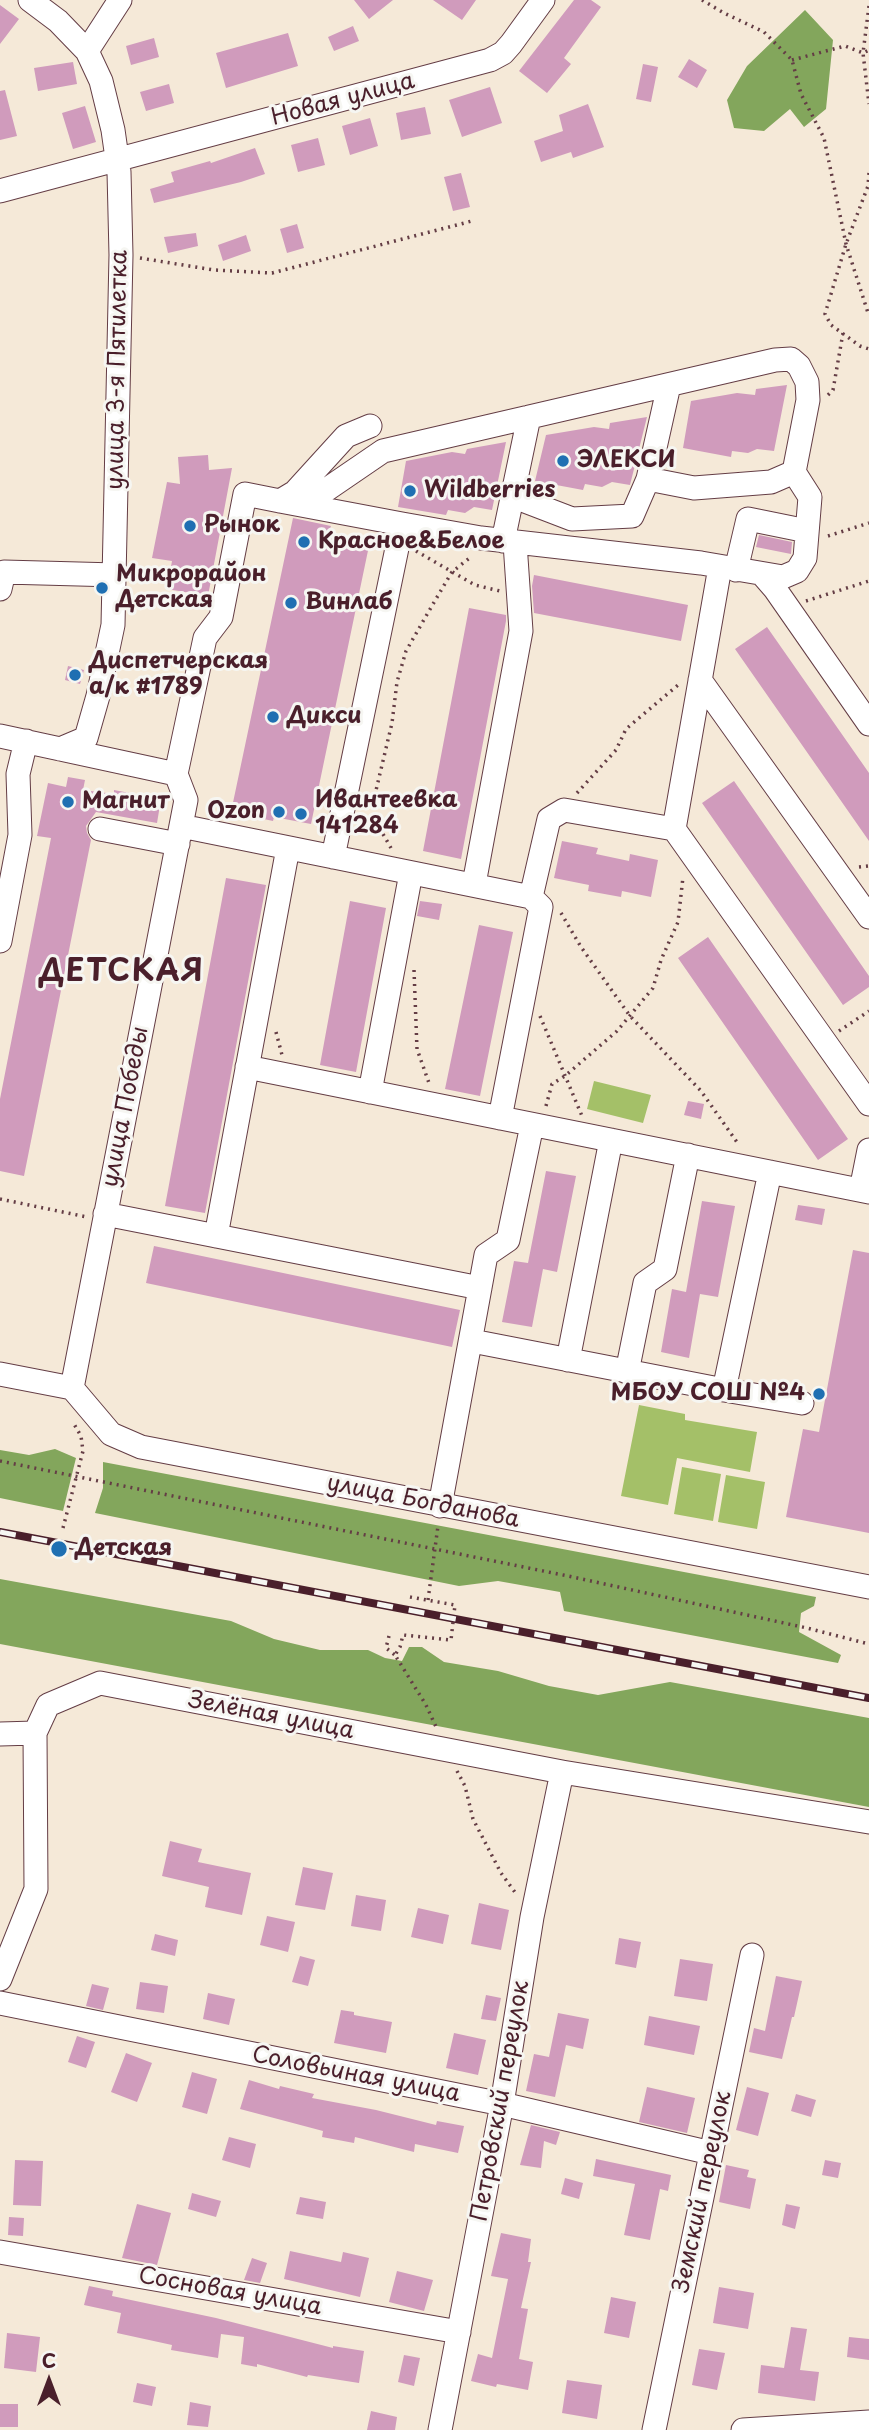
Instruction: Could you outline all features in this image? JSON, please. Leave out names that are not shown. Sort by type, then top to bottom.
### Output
[{"type":"street","name":"улица 3-я Пятилетка","points":[[30,0],[58,21],[87,51],[101,80],[118,161],[121,255],[113,625],[86,738],[60,749]]},
{"type":"street","points":[[87,51],[120,0]]},
{"type":"street","name":"Новая улица","points":[[0,191],[490,60],[503,54],[543,0]]},
{"type":"street","points":[[0,736],[176,774],[205,638],[221,617],[245,494],[304,505],[401,533],[627,555],[783,577],[797,571],[805,558],[810,497],[794,472],[808,400],[807,382],[799,366],[791,359],[775,360],[383,451],[304,505]]},
{"type":"street","points":[[627,555],[632,516],[648,479],[669,385]]},
{"type":"street","points":[[474,884],[521,631],[518,593],[503,541],[529,417]]},
{"type":"street","points":[[280,501],[295,492],[346,436],[370,426]]},
{"type":"street","points":[[648,479],[694,488],[771,482],[794,472]]},
{"type":"street","points":[[512,496],[572,519],[632,516]]},
{"type":"street","points":[[679,836],[701,674],[728,568],[748,519],[807,538]]},
{"type":"street","points":[[333,857],[401,533]]},
{"type":"street","points":[[0,589],[4,572],[116,575]]},
{"type":"street","points":[[762,574],[869,724]]},
{"type":"street","points":[[701,674],[869,917]]},
{"type":"street","points":[[0,940],[20,835],[18,774],[26,741]]},
{"type":"street","name":"улица Победы","points":[[72,1388],[186,800],[176,774]]},
{"type":"street","points":[[531,897],[550,819],[564,810],[679,836],[869,1104]]},
{"type":"street","points":[[100,829],[288,848],[531,897],[541,907],[500,1118]]},
{"type":"street","points":[[216,1236],[288,848]]},
{"type":"street","points":[[370,1092],[411,873]]},
{"type":"street","points":[[247,1067],[865,1191],[869,1150]]},
{"type":"street","points":[[439,1515],[486,1255],[508,1240],[533,1125]]},
{"type":"street","points":[[568,1360],[601,1138]]},
{"type":"street","points":[[627,1372],[645,1283],[665,1269],[688,1156]]},
{"type":"street","points":[[724,1390],[763,1170]]},
{"type":"street","points":[[105,1217],[480,1288]]},
{"type":"street","points":[[472,1341],[802,1403]]},
{"type":"street","points":[[0,1374],[72,1388]]},
{"type":"street","name":"улица Богданова","points":[[72,1388],[111,1434],[141,1447],[439,1515],[869,1587]]},
{"type":"street","name":"Зелёная улица","points":[[35,1732],[48,1705],[100,1683],[562,1772],[869,1822]]},
{"type":"street","points":[[0,1734],[35,1732],[36,1889],[0,1979]]},
{"type":"street","name":"Петровский переулок","points":[[439,2430],[562,1772]]},
{"type":"street","name":"Земский переулок","points":[[654,2430],[751,1955]]},
{"type":"street","name":"Соловьиная улица","points":[[0,2003],[502,2104],[711,2153]]},
{"type":"street","name":"Сосновая улица","points":[[0,2252],[459,2332]]},
{"type":"street","points":[[743,2430],[869,2423]]},
{"type":"path","points":[[702,0],[764,32],[793,60],[801,94],[824,138],[846,244],[869,316]]},
{"type":"path","points":[[869,6],[863,53],[869,104]]},
{"type":"path","points":[[793,60],[845,46],[863,53],[869,50]]},
{"type":"path","points":[[869,173],[869,186],[846,244],[825,314],[831,325],[860,346],[869,349]]},
{"type":"path","points":[[121,255],[214,270],[272,273],[471,221]]},
{"type":"path","points":[[808,400],[824,399],[833,390],[843,333]]},
{"type":"path","points":[[807,538],[869,523]]},
{"type":"path","points":[[401,533],[475,586],[518,593]]},
{"type":"path","points":[[394,852],[383,834],[373,803],[392,723],[397,682],[406,652],[452,572],[503,541]]},
{"type":"path","points":[[788,608],[869,581]]},
{"type":"path","points":[[564,810],[582,786],[616,750],[626,729],[664,695],[701,674]]},
{"type":"path","points":[[533,1125],[548,1104],[552,1084],[617,1031],[653,988],[661,960],[678,922],[682,897],[679,836]]},
{"type":"path","points":[[554,902],[581,947],[630,1016],[701,1091],[763,1170]]},
{"type":"path","points":[[412,963],[418,1049],[427,1081],[442,1106]]},
{"type":"path","points":[[526,985],[565,1076],[601,1138]]},
{"type":"path","points":[[825,1040],[869,1011]]},
{"type":"path","points":[[275,1026],[276,1039],[290,1076]]},
{"type":"path","points":[[0,1199],[105,1217]]},
{"type":"path","points":[[63,1528],[83,1451],[81,1436],[74,1423]]},
{"type":"path","points":[[0,1461],[729,1610],[869,1644]]},
{"type":"path","points":[[428,1600],[439,1515]]},
{"type":"path","points":[[395,1655],[403,1635],[451,1640],[456,1605],[410,1597]]},
{"type":"path","points":[[389,1636],[386,1648],[395,1655],[426,1705],[465,1786],[473,1819],[501,1873],[533,1917]]},
{"type":"green space","points":[[805,10],[833,40],[826,109],[804,127],[790,109],[764,131],[734,128],[727,100],[747,66]]},
{"type":"green space","points":[[594,1081],[651,1095],[643,1123],[587,1109]]},
{"type":"green space","points":[[639,1405],[685,1414],[685,1420],[757,1432],[750,1472],[677,1458],[668,1505],[621,1496]]},
{"type":"green space","points":[[55,1449],[76,1458],[63,1511],[0,1498],[0,1450],[29,1455]]},
{"type":"green space","points":[[103,1462],[816,1597],[814,1606],[801,1613],[799,1632],[841,1655],[838,1663],[564,1611],[560,1592],[498,1581],[459,1586],[95,1513],[103,1488]]},
{"type":"green space","points":[[682,1467],[721,1474],[713,1521],[674,1514]]},
{"type":"green space","points":[[726,1475],[765,1482],[757,1529],[718,1522]]},
{"type":"green space","points":[[0,1579],[231,1621],[274,1639],[320,1650],[368,1650],[385,1658],[402,1661],[409,1647],[422,1647],[444,1662],[498,1671],[549,1686],[598,1695],[670,1682],[869,1718],[869,1807],[0,1644]]},
{"type":"building","points":[[354,0],[393,0],[369,19]]},
{"type":"building","points":[[433,0],[476,0],[462,20]]},
{"type":"building","points":[[574,0],[591,0],[601,7],[564,58],[571,64],[547,93],[519,71]]},
{"type":"building","points":[[0,5],[19,19],[0,44]]},
{"type":"building","points":[[353,26],[359,41],[334,51],[328,37]]},
{"type":"building","points":[[288,33],[298,66],[226,88],[216,53]]},
{"type":"building","points":[[154,38],[159,57],[131,65],[126,46]]},
{"type":"building","points":[[689,59],[707,70],[697,88],[678,77]]},
{"type":"building","points":[[73,62],[77,84],[38,91],[34,68]]},
{"type":"building","points":[[643,64],[658,67],[651,102],[636,99]]},
{"type":"building","points":[[169,84],[174,103],[146,111],[140,92]]},
{"type":"building","points":[[490,87],[502,123],[462,137],[449,100]]},
{"type":"building","points":[[5,90],[17,136],[0,140],[0,91]]},
{"type":"building","points":[[588,104],[604,147],[573,158],[571,152],[541,162],[534,141],[563,131],[559,115]]},
{"type":"building","points":[[85,106],[96,142],[73,149],[62,113]]},
{"type":"building","points":[[425,107],[431,134],[401,140],[396,113]]},
{"type":"building","points":[[370,118],[378,146],[350,155],[342,126]]},
{"type":"building","points":[[318,138],[325,165],[298,172],[291,145]]},
{"type":"building","points":[[255,148],[265,174],[154,203],[150,189],[174,182],[171,172],[210,161],[211,163]]},
{"type":"building","points":[[461,173],[470,207],[453,211],[444,177]]},
{"type":"building","points":[[297,224],[304,248],[287,253],[280,229]]},
{"type":"building","points":[[196,233],[198,246],[168,253],[164,237]]},
{"type":"building","points":[[246,235],[251,251],[223,261],[218,245]]},
{"type":"building","points":[[787,385],[774,451],[732,451],[731,457],[683,448],[691,401],[737,393],[755,395],[756,389]]},
{"type":"building","points":[[647,417],[630,485],[612,482],[602,487],[585,484],[583,490],[535,481],[546,435],[594,427],[609,429],[610,423]]},
{"type":"building","points":[[506,442],[492,510],[474,507],[465,513],[448,510],[446,515],[398,507],[406,461],[452,452],[465,454],[467,449]]},
{"type":"building","name":"Рынок","points":[[208,455],[209,470],[232,468],[208,596],[167,589],[172,561],[152,558],[167,482],[180,484],[178,457]]},
{"type":"building","points":[[293,518],[331,526],[329,532],[370,541],[311,824],[274,817],[273,821],[231,812]]},
{"type":"building","points":[[759,535],[792,542],[791,554],[756,547]]},
{"type":"building","points":[[534,575],[688,605],[681,641],[534,613]]},
{"type":"building","points":[[469,608],[506,615],[506,621],[461,859],[423,851]]},
{"type":"building","points":[[767,627],[869,773],[869,841],[735,649]]},
{"type":"building","points":[[68,666],[84,670],[80,684],[65,680]]},
{"type":"building","points":[[68,777],[85,780],[83,790],[114,794],[114,790],[161,799],[157,823],[96,812],[86,826],[91,840],[24,1176],[0,1171],[0,1099],[51,838],[37,836],[48,783],[66,787]]},
{"type":"building","points":[[734,781],[869,976],[869,987],[843,1005],[702,803]]},
{"type":"building","points":[[562,841],[598,848],[596,854],[629,861],[630,854],[658,860],[651,897],[622,891],[621,897],[588,891],[589,885],[554,878]]},
{"type":"building","points":[[226,878],[266,885],[205,1213],[165,1206]]},
{"type":"building","points":[[350,901],[386,908],[356,1072],[320,1065]]},
{"type":"building","points":[[420,901],[442,904],[439,920],[417,916]]},
{"type":"building","points":[[479,925],[513,932],[480,1096],[445,1089]]},
{"type":"building","points":[[708,937],[848,1139],[818,1160],[678,958]]},
{"type":"building","points":[[688,1101],[704,1104],[701,1119],[684,1115]]},
{"type":"building","points":[[546,1171],[576,1176],[557,1272],[543,1269],[532,1327],[502,1322],[514,1261],[528,1263]]},
{"type":"building","points":[[702,1201],[735,1206],[718,1297],[700,1294],[689,1358],[661,1352],[672,1289],[686,1292]]},
{"type":"building","points":[[798,1205],[825,1209],[822,1225],[795,1220]]},
{"type":"building","points":[[154,1246],[460,1310],[452,1347],[146,1283]]},
{"type":"building","points":[[853,1250],[869,1253],[869,1533],[786,1517],[803,1429],[819,1432]]},
{"type":"building","points":[[170,1841],[202,1849],[198,1862],[251,1873],[242,1915],[205,1907],[209,1887],[162,1876]]},
{"type":"building","points":[[303,1867],[333,1873],[325,1910],[295,1905]]},
{"type":"building","points":[[356,1895],[386,1900],[381,1931],[351,1926]]},
{"type":"building","points":[[479,1903],[509,1910],[501,1950],[471,1944]]},
{"type":"building","points":[[418,1908],[449,1915],[443,1944],[411,1937]]},
{"type":"building","points":[[267,1916],[295,1922],[288,1952],[260,1945]]},
{"type":"building","points":[[155,1934],[178,1940],[175,1956],[151,1950]]},
{"type":"building","points":[[619,1938],[641,1942],[636,1968],[615,1964]]},
{"type":"building","points":[[300,1956],[315,1960],[308,1986],[292,1982]]},
{"type":"building","points":[[680,1959],[713,1964],[707,2001],[674,1996]]},
{"type":"building","points":[[776,1976],[802,1981],[782,2059],[749,2052],[754,2028],[765,2031]]},
{"type":"building","points":[[140,1982],[168,1986],[164,2013],[136,2009]]},
{"type":"building","points":[[92,1984],[109,1988],[103,2010],[86,2006]]},
{"type":"building","points":[[208,1993],[235,1999],[229,2025],[203,2019]]},
{"type":"building","points":[[486,1995],[501,1998],[496,2021],[481,2019]]},
{"type":"building","points":[[341,2010],[392,2022],[386,2053],[334,2043]]},
{"type":"building","points":[[558,2013],[589,2019],[583,2049],[566,2045],[555,2097],[526,2091],[534,2054],[549,2057]]},
{"type":"building","points":[[649,2016],[700,2026],[694,2055],[644,2045]]},
{"type":"building","points":[[454,2033],[486,2040],[478,2075],[446,2068]]},
{"type":"building","points":[[77,2036],[95,2042],[86,2068],[68,2062]]},
{"type":"building","points":[[126,2053],[152,2063],[137,2102],[111,2092]]},
{"type":"building","points":[[192,2072],[217,2079],[207,2114],[182,2107]]},
{"type":"building","points":[[249,2080],[279,2089],[280,2086],[314,2094],[312,2098],[436,2125],[437,2121],[464,2126],[458,2153],[415,2144],[414,2152],[355,2137],[354,2143],[322,2137],[323,2131],[240,2109]]},
{"type":"building","points":[[647,2087],[695,2098],[687,2133],[639,2122]]},
{"type":"building","points":[[747,2087],[769,2093],[758,2136],[736,2130]]},
{"type":"building","points":[[796,2094],[816,2100],[811,2117],[791,2111]]},
{"type":"building","points":[[531,2125],[560,2132],[556,2145],[544,2141],[541,2168],[520,2165]]},
{"type":"building","points":[[229,2137],[256,2144],[250,2168],[222,2160]]},
{"type":"building","points":[[596,2159],[671,2175],[668,2191],[660,2189],[650,2240],[624,2235],[635,2184],[593,2176]]},
{"type":"building","points":[[15,2160],[43,2161],[41,2206],[13,2205]]},
{"type":"building","points":[[825,2160],[841,2163],[838,2178],[822,2175]]},
{"type":"building","points":[[726,2165],[749,2170],[747,2177],[756,2179],[750,2209],[719,2202]]},
{"type":"building","points":[[565,2178],[583,2183],[579,2199],[561,2194]]},
{"type":"building","points":[[192,2193],[221,2201],[216,2217],[188,2209]]},
{"type":"building","points":[[300,2197],[326,2202],[323,2219],[296,2214]]},
{"type":"building","points":[[137,2204],[171,2213],[157,2265],[122,2258]]},
{"type":"building","points":[[786,2204],[800,2207],[795,2229],[782,2225]]},
{"type":"building","points":[[9,2217],[24,2218],[23,2236],[8,2235]]},
{"type":"building","points":[[501,2233],[531,2239],[528,2262],[531,2262],[521,2308],[528,2309],[519,2359],[533,2362],[528,2390],[471,2381],[478,2354],[492,2358],[508,2279],[491,2276]]},
{"type":"building","points":[[290,2251],[341,2262],[343,2252],[369,2258],[360,2297],[284,2279]]},
{"type":"building","points":[[252,2258],[267,2263],[260,2283],[244,2280]]},
{"type":"building","points":[[397,2271],[433,2280],[424,2311],[389,2302]]},
{"type":"building","points":[[89,2286],[113,2291],[112,2296],[216,2318],[333,2348],[364,2351],[359,2383],[308,2375],[307,2377],[257,2364],[257,2367],[241,2364],[244,2337],[221,2334],[218,2358],[171,2350],[172,2345],[117,2333],[121,2313],[84,2305]]},
{"type":"building","points":[[719,2287],[754,2293],[748,2329],[713,2323]]},
{"type":"building","points":[[611,2297],[636,2302],[629,2338],[604,2333]]},
{"type":"building","points":[[791,2327],[807,2329],[800,2370],[819,2372],[815,2401],[758,2393],[761,2365],[784,2368]]},
{"type":"building","points":[[7,2333],[40,2337],[36,2372],[4,2368]]},
{"type":"building","points":[[849,2337],[869,2339],[869,2360],[847,2357]]},
{"type":"building","points":[[699,2349],[725,2353],[717,2390],[692,2385]]},
{"type":"building","points":[[404,2355],[420,2358],[414,2386],[398,2382]]},
{"type":"building","points":[[567,2380],[602,2385],[597,2419],[562,2413]]},
{"type":"building","points":[[137,2383],[156,2387],[152,2406],[133,2402]]},
{"type":"building","points":[[190,2402],[211,2406],[208,2427],[187,2425]]},
{"type":"building","points":[[0,2404],[18,2404],[18,2427],[0,2427]]},
{"type":"building","points":[[371,2411],[397,2417],[395,2430],[367,2430]]},
{"type":"railway","points":[[0,1532],[869,1698]]},
{"type":"place","name":"ЭЛЕКСИ","points":[[563,461]]},
{"type":"place","name":"Wildberries","points":[[410,491]]},
{"type":"place","name":"Рынок","points":[[190,526]]},
{"type":"place","name":"Красное&Белое","points":[[304,542]]},
{"type":"place","name":"Микрорайон Детская","points":[[102,588]]},
{"type":"place","name":"Винлаб","points":[[291,603]]},
{"type":"place","name":"Диспетчерская а/к #1789","points":[[75,675]]},
{"type":"place","name":"Дикси","points":[[273,717]]},
{"type":"place","name":"Магнит","points":[[68,802]]},
{"type":"place","name":"Ozon","points":[[279,812]]},
{"type":"place","name":"Ивантеевка 141284","points":[[301,814]]},
{"type":"place","name":"МБОУ СОШ №4","points":[[819,1394]]},
{"type":"place","name":"Детская","points":[[59,1549]]},
{"type":"district","name":"ДЕТСКАЯ","points":[[122,973]]}]
